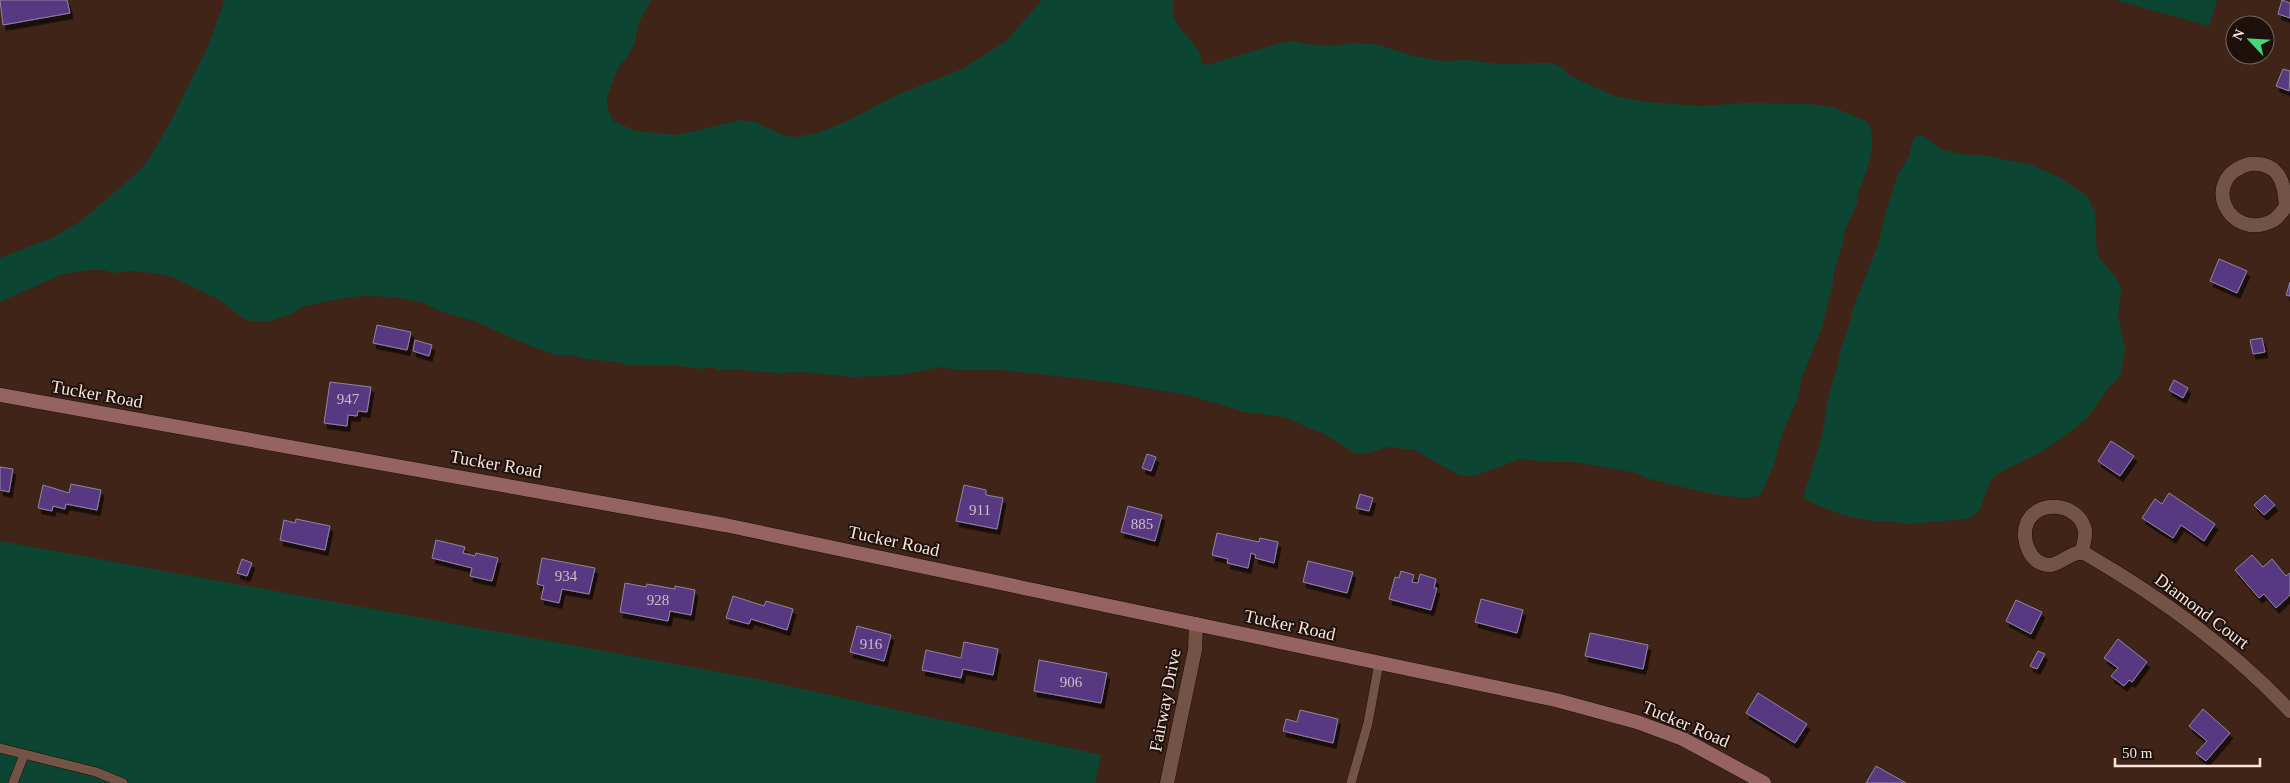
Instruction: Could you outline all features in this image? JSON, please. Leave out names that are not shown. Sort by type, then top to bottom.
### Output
[{"type":"main road","name":"Tucker Road","points":[[0,395],[658,512],[1556,700],[1637,722],[1690,742],[1764,783]]},
{"type":"street","points":[[2249,164],[2263,164],[2271,168],[2282,180],[2288,208],[2273,220],[2252,224],[2242,222],[2227,211],[2223,203],[2223,190],[2235,170],[2249,164]]},
{"type":"street","points":[[2062,507],[2070,509],[2082,522],[2085,530],[2082,552],[2062,562],[2050,565],[2040,562],[2026,547],[2024,539],[2028,522],[2032,516],[2045,508],[2062,507]]},
{"type":"street","name":"Diamond Court","points":[[2082,552],[2146,591],[2201,631],[2247,669],[2290,711]]},
{"type":"street","name":"Fairway Drive","points":[[1167,783],[1195,650],[1196,624]]},
{"type":"lane","points":[[1351,783],[1368,723],[1379,663]]},
{"type":"lane","points":[[0,748],[96,772],[123,783]]},
{"type":"lane","points":[[13,783],[24,755]]},
{"type":"green space","points":[[225,0],[651,0],[638,24],[635,42],[628,56],[619,66],[607,97],[607,106],[613,121],[636,131],[678,135],[740,120],[755,122],[783,135],[794,137],[818,133],[847,121],[899,94],[962,69],[1006,41],[1042,0],[1173,0],[1173,15],[1179,27],[1198,50],[1202,63],[1207,65],[1284,42],[1298,41],[1305,44],[1338,46],[1348,43],[1375,44],[1417,57],[1440,61],[1468,60],[1498,64],[1550,63],[1563,68],[1568,75],[1614,96],[1644,102],[1703,106],[1745,103],[1808,104],[1833,107],[1868,122],[1872,141],[1870,160],[1857,197],[1858,201],[1843,235],[1844,239],[1833,275],[1834,278],[1821,330],[1802,377],[1797,400],[1783,431],[1773,467],[1760,496],[1733,497],[1718,495],[1646,478],[1637,473],[1574,462],[1547,462],[1521,459],[1476,475],[1461,476],[1414,450],[1388,447],[1365,454],[1355,453],[1324,434],[1284,417],[1244,412],[1192,396],[1111,382],[1003,370],[956,370],[941,367],[898,375],[853,377],[805,372],[777,373],[732,369],[719,370],[712,367],[701,369],[672,365],[626,365],[620,362],[584,359],[573,355],[556,355],[518,341],[477,322],[440,311],[423,303],[397,297],[362,296],[343,298],[302,307],[289,315],[269,321],[250,321],[238,315],[220,300],[167,275],[134,271],[113,273],[104,270],[89,270],[62,274],[0,302],[0,258],[52,238],[81,221],[140,170],[149,159],[171,121],[208,46]]},
{"type":"green space","points":[[2116,0],[2217,0],[2209,26]]},
{"type":"green space","points":[[1919,135],[1926,137],[1942,150],[1968,155],[1983,155],[2031,165],[2059,177],[2087,196],[2095,212],[2097,255],[2117,279],[2121,288],[2118,315],[2125,349],[2121,373],[2089,416],[2041,452],[1998,473],[1990,481],[1980,510],[1968,519],[1906,524],[1847,516],[1803,498],[1822,436],[1829,394],[1839,361],[1838,358],[1852,316],[1851,313],[1878,245],[1886,211],[1898,174],[1909,156],[1914,138]]},
{"type":"green space","points":[[0,541],[757,679],[1101,755],[1095,783],[0,783]]},
{"type":"building","points":[[0,0],[67,0],[70,13],[3,25]]},
{"type":"building","points":[[2282,0],[2290,3],[2290,18],[2278,14]]},
{"type":"building","points":[[2283,69],[2290,71],[2289,91],[2276,86]]},
{"type":"building","points":[[2219,259],[2247,271],[2237,293],[2210,281]]},
{"type":"building","points":[[2290,282],[2290,296],[2286,295]]},
{"type":"building","points":[[377,325],[411,332],[407,350],[373,343]]},
{"type":"building","points":[[2262,338],[2265,352],[2253,354],[2250,340]]},
{"type":"building","points":[[415,340],[432,345],[429,356],[413,351]]},
{"type":"building","points":[[2174,380],[2188,388],[2183,398],[2169,390]]},
{"type":"building","points":[[330,382],[371,387],[367,412],[358,411],[357,416],[348,415],[347,426],[324,423]]},
{"type":"building","points":[[2111,441],[2134,456],[2120,476],[2098,461]]},
{"type":"building","points":[[1147,454],[1156,457],[1151,471],[1142,468]]},
{"type":"building","points":[[0,467],[13,469],[9,492],[0,490]]},
{"type":"building","points":[[71,484],[101,490],[97,510],[66,504],[65,509],[53,506],[52,511],[38,508],[43,485],[69,493]]},
{"type":"building","points":[[964,485],[986,490],[986,495],[1003,498],[997,529],[956,521]]},
{"type":"building","points":[[2169,493],[2215,524],[2204,541],[2181,525],[2173,538],[2142,518],[2155,499],[2162,504]]},
{"type":"building","points":[[1360,494],[1373,498],[1369,511],[1356,508]]},
{"type":"building","points":[[2265,495],[2275,505],[2264,515],[2254,505]]},
{"type":"building","points":[[1128,506],[1162,515],[1155,541],[1121,532]]},
{"type":"building","points":[[296,519],[330,526],[325,550],[280,540],[284,520],[295,523]]},
{"type":"building","points":[[1217,533],[1259,542],[1260,538],[1278,542],[1274,563],[1255,558],[1256,555],[1251,553],[1248,568],[1227,563],[1228,559],[1212,555]]},
{"type":"building","points":[[436,540],[465,547],[463,553],[475,556],[476,553],[498,558],[492,581],[470,576],[472,568],[432,558]]},
{"type":"building","points":[[2252,555],[2263,567],[2272,559],[2286,576],[2290,573],[2290,595],[2276,608],[2264,594],[2259,598],[2235,570]]},
{"type":"building","points":[[542,558],[595,568],[589,594],[562,589],[559,603],[541,599],[544,586],[537,584]]},
{"type":"building","points":[[242,559],[252,563],[247,576],[237,573]]},
{"type":"building","points":[[1308,561],[1353,572],[1347,593],[1303,582]]},
{"type":"building","points":[[1401,571],[1414,575],[1412,582],[1418,583],[1420,574],[1436,579],[1434,588],[1437,588],[1431,610],[1389,599],[1395,577],[1399,578]]},
{"type":"building","points":[[625,583],[646,587],[647,584],[675,589],[675,586],[695,590],[691,615],[670,611],[668,621],[620,612]]},
{"type":"building","points":[[733,596],[764,606],[766,601],[793,609],[787,630],[751,619],[749,624],[726,618]]},
{"type":"building","points":[[1481,599],[1523,610],[1517,633],[1475,622]]},
{"type":"building","points":[[2016,600],[2042,612],[2031,634],[2006,621]]},
{"type":"building","points":[[857,626],[891,635],[884,661],[850,652]]},
{"type":"building","points":[[1590,633],[1648,645],[1643,669],[1585,656]]},
{"type":"building","points":[[2118,639],[2147,662],[2132,682],[2129,680],[2124,686],[2111,676],[2118,668],[2104,658]]},
{"type":"building","points":[[964,642],[998,649],[993,675],[963,669],[961,678],[922,670],[926,650],[961,658]]},
{"type":"building","points":[[2038,651],[2045,654],[2037,669],[2030,666]]},
{"type":"building","points":[[1039,660],[1107,673],[1101,703],[1034,691]]},
{"type":"building","points":[[1758,693],[1807,724],[1795,743],[1746,713]]},
{"type":"building","points":[[2203,709],[2230,733],[2206,761],[2196,753],[2207,741],[2189,726]]},
{"type":"building","points":[[1300,710],[1338,719],[1333,743],[1283,731],[1286,719],[1297,722]]},
{"type":"building","points":[[1876,766],[1906,783],[1866,783]]}]
